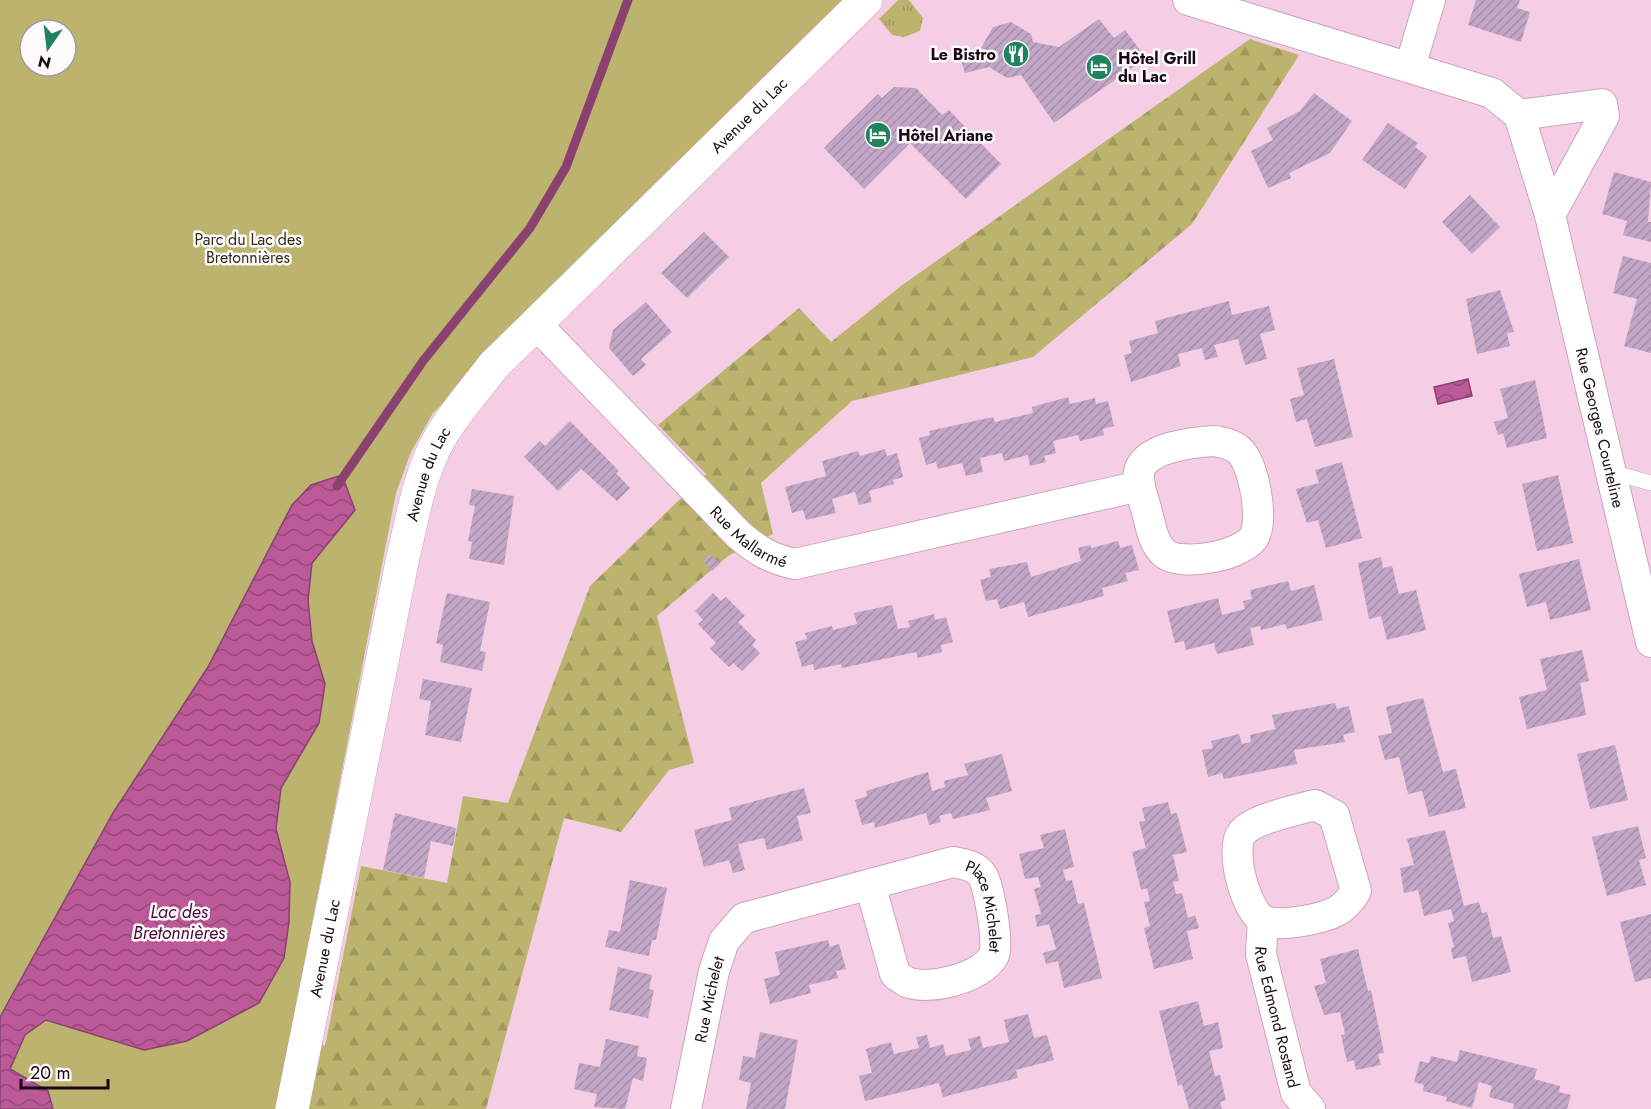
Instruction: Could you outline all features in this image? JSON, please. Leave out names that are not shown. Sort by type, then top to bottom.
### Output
[{"type":"street","name":"Avenue du Lac","points":[[292,1109],[418,494],[430,457],[448,426],[494,365],[866,0]]},
{"type":"street","points":[[1188,0],[1492,93],[1519,115],[1602,104],[1604,116],[1550,215]]},
{"type":"street","points":[[1410,67],[1430,0]]},
{"type":"street","name":"Rue Georges Courteline","points":[[1519,115],[1550,215],[1649,625]]},
{"type":"street","name":"Rue Mallarmé","points":[[536,324],[738,534],[766,557],[780,561],[795,564],[1140,486]]},
{"type":"street","points":[[1194,442],[1228,443],[1240,452],[1255,486],[1258,521],[1256,534],[1252,540],[1242,546],[1197,562],[1167,556],[1157,547],[1140,486],[1139,471],[1144,461],[1158,452],[1194,442]]},
{"type":"street","points":[[1315,805],[1334,815],[1356,891],[1350,902],[1337,912],[1286,924],[1263,920],[1251,909],[1238,863],[1237,842],[1242,831],[1266,820],[1315,805]]},
{"type":"street","name":"Place Michelet","points":[[953,862],[971,866],[982,875],[996,936],[994,955],[983,968],[967,978],[936,984],[908,983],[896,974],[870,884],[953,862]]},
{"type":"street","name":"Rue Michelet","points":[[686,1109],[714,971],[724,941],[744,918],[870,884]]},
{"type":"street","name":"Rue Edmond Rostand","points":[[1263,920],[1261,954],[1296,1093],[1310,1109]]},
{"type":"lane","points":[[1611,472],[1651,483]]},
{"type":"green space","name":"Parc du Lac des Bretonnières","points":[[0,0],[848,0],[433,413],[411,452],[396,493],[276,1109],[0,1109]]},
{"type":"green space","points":[[898,0],[909,0],[923,18],[920,31],[904,37],[892,35],[879,19]]},
{"type":"green space","points":[[1250,39],[1299,55],[1192,224],[1033,357],[852,401],[761,483],[773,534],[728,556],[657,616],[694,763],[669,770],[621,832],[564,818],[486,1109],[105,1109],[273,1023],[325,1046],[361,866],[447,883],[463,796],[508,803],[590,586],[706,474],[658,425],[799,308],[831,342],[901,286]]},
{"type":"water","points":[[1468,379],[1472,396],[1438,404],[1434,387]]},
{"type":"water","name":"Lac des Bretonnières","points":[[342,475],[355,510],[312,563],[308,600],[312,641],[325,684],[319,723],[281,788],[276,829],[290,882],[289,922],[284,958],[259,1003],[187,1041],[144,1050],[46,1020],[25,1035],[10,1069],[48,1091],[53,1109],[0,1109],[0,1017],[113,813],[208,667],[292,505],[311,485]]},
{"type":"building","points":[[1476,0],[1520,0],[1517,8],[1530,12],[1521,42],[1468,25]]},
{"type":"building","points":[[1099,19],[1114,38],[1125,30],[1146,58],[1054,123],[1021,75],[1007,78],[989,67],[965,73],[959,54],[981,48],[993,27],[1011,22],[1031,34],[1033,42],[1059,47]]},
{"type":"building","points":[[894,87],[916,88],[942,115],[949,110],[1001,164],[966,199],[910,143],[864,189],[824,148],[878,94],[882,98]]},
{"type":"building","points":[[1314,93],[1352,121],[1330,153],[1289,173],[1291,178],[1268,188],[1251,151],[1273,140],[1267,128],[1300,111]]},
{"type":"building","points":[[1388,123],[1418,143],[1415,147],[1427,156],[1405,189],[1362,160]]},
{"type":"building","points":[[1614,172],[1651,182],[1648,222],[1651,222],[1651,242],[1623,235],[1627,221],[1602,214]]},
{"type":"building","points":[[1470,195],[1500,227],[1472,254],[1442,222]]},
{"type":"building","points":[[704,232],[729,257],[687,298],[661,273]]},
{"type":"building","points":[[1623,256],[1651,263],[1651,353],[1624,346],[1637,299],[1613,293]]},
{"type":"building","points":[[1500,290],[1514,332],[1507,333],[1510,346],[1477,354],[1466,299]]},
{"type":"building","points":[[1229,301],[1232,315],[1269,306],[1275,330],[1260,334],[1267,359],[1245,365],[1238,339],[1214,345],[1218,357],[1205,360],[1202,348],[1178,354],[1181,366],[1131,382],[1124,355],[1132,353],[1129,341],[1158,333],[1155,321]]},
{"type":"building","points":[[646,302],[672,332],[641,359],[646,365],[633,376],[609,348],[613,330]]},
{"type":"building","points":[[1334,359],[1353,437],[1315,447],[1307,419],[1296,422],[1290,399],[1304,395],[1297,368]]},
{"type":"building","points":[[1535,380],[1547,438],[1507,448],[1503,433],[1498,435],[1494,422],[1508,418],[1500,389]]},
{"type":"building","points":[[1068,397],[1070,404],[1095,398],[1096,404],[1108,401],[1114,426],[1103,429],[1104,435],[1080,441],[1078,435],[1053,441],[1056,453],[1044,456],[1046,462],[1030,466],[1028,455],[1004,461],[1002,453],[980,458],[983,472],[966,476],[962,463],[938,469],[936,462],[926,465],[919,438],[930,435],[929,431],[993,417],[995,422],[1033,413],[1032,407]]},
{"type":"building","points":[[570,421],[619,471],[616,473],[630,488],[617,501],[581,469],[558,491],[524,457],[540,441],[545,446]]},
{"type":"building","points":[[885,449],[887,456],[897,453],[903,477],[893,480],[894,484],[869,491],[872,502],[859,505],[855,492],[832,499],[836,513],[806,520],[803,510],[792,513],[785,487],[826,476],[822,461],[858,451],[860,456]]},
{"type":"building","points":[[1342,462],[1362,538],[1326,548],[1318,520],[1307,523],[1296,489],[1319,483],[1315,470]]},
{"type":"building","points":[[1558,475],[1573,543],[1537,551],[1522,484]]},
{"type":"building","points":[[472,489],[514,496],[504,565],[469,559],[472,542],[468,541],[475,506],[469,505]]},
{"type":"building","points":[[1118,541],[1120,548],[1132,545],[1139,570],[1125,573],[1128,581],[1102,588],[1104,596],[1028,617],[1024,602],[1000,609],[997,599],[986,601],[980,580],[991,577],[989,569],[1027,562],[1031,577],[1081,561],[1078,548],[1090,545],[1091,548]]},
{"type":"building","points":[[711,554],[720,564],[712,571],[703,561]]},
{"type":"building","points":[[1381,557],[1383,568],[1392,566],[1399,594],[1416,590],[1426,630],[1387,640],[1381,616],[1369,619],[1358,563]]},
{"type":"building","points":[[1579,559],[1591,610],[1550,620],[1546,602],[1527,607],[1519,574]]},
{"type":"building","points":[[1288,581],[1291,591],[1314,585],[1323,620],[1287,629],[1285,624],[1261,630],[1260,626],[1250,628],[1254,645],[1217,654],[1214,643],[1186,650],[1184,641],[1175,643],[1167,611],[1218,598],[1222,615],[1245,609],[1243,601],[1252,599],[1250,590]]},
{"type":"building","points":[[447,593],[490,602],[480,651],[486,652],[482,671],[440,662],[443,645],[436,643]]},
{"type":"building","points":[[713,593],[721,601],[726,597],[745,616],[738,622],[756,640],[752,645],[760,653],[742,671],[733,663],[729,667],[710,649],[716,643],[698,624],[703,620],[695,611]]},
{"type":"building","points":[[892,605],[898,629],[910,627],[908,621],[934,614],[935,620],[946,617],[953,642],[941,645],[942,652],[918,658],[916,652],[842,668],[841,664],[814,670],[813,664],[802,667],[795,642],[807,639],[805,633],[832,626],[833,630],[857,624],[854,613]]},
{"type":"building","points":[[1582,650],[1589,681],[1580,683],[1586,715],[1527,729],[1519,697],[1547,690],[1540,659]]},
{"type":"building","points":[[423,679],[472,688],[461,742],[425,735],[431,701],[419,699]]},
{"type":"building","points":[[1423,698],[1443,772],[1456,769],[1466,808],[1429,817],[1422,791],[1408,794],[1399,757],[1385,760],[1378,736],[1392,733],[1386,707]]},
{"type":"building","points":[[1335,703],[1337,709],[1349,706],[1355,732],[1343,735],[1345,742],[1294,750],[1297,764],[1224,779],[1222,773],[1208,777],[1202,750],[1213,748],[1211,741],[1239,734],[1242,744],[1251,742],[1250,735],[1275,729],[1272,715]]},
{"type":"building","points":[[1615,745],[1628,800],[1590,809],[1577,754]]},
{"type":"building","points":[[1002,754],[1012,791],[986,798],[990,810],[953,819],[951,813],[939,816],[941,822],[929,825],[926,813],[875,828],[874,822],[862,825],[855,800],[867,796],[866,791],[928,772],[932,791],[945,787],[944,781],[968,775],[964,764]]},
{"type":"building","points":[[804,788],[811,813],[797,816],[803,840],[767,850],[764,838],[738,844],[745,870],[733,873],[729,860],[704,867],[694,830],[732,820],[729,808]]},
{"type":"building","points":[[1168,802],[1171,814],[1177,813],[1187,852],[1173,855],[1179,881],[1173,882],[1176,894],[1182,893],[1188,918],[1195,915],[1199,928],[1187,931],[1193,959],[1154,969],[1144,928],[1150,926],[1144,902],[1150,901],[1147,888],[1141,890],[1132,852],[1146,848],[1139,822],[1145,821],[1142,808]]},
{"type":"building","points":[[395,813],[456,828],[453,846],[431,841],[424,878],[383,870]]},
{"type":"building","points":[[1638,826],[1646,858],[1639,860],[1646,885],[1607,896],[1592,837]]},
{"type":"building","points":[[1065,829],[1074,867],[1063,870],[1066,881],[1072,880],[1078,904],[1084,903],[1102,978],[1064,988],[1058,961],[1046,964],[1043,953],[1056,949],[1049,924],[1037,927],[1035,915],[1041,914],[1034,889],[1041,887],[1038,877],[1025,879],[1019,854],[1044,848],[1040,835]]},
{"type":"building","points":[[1445,830],[1464,906],[1479,902],[1482,913],[1487,912],[1493,938],[1501,936],[1511,972],[1472,982],[1466,956],[1453,959],[1451,948],[1454,947],[1448,923],[1454,921],[1451,909],[1424,916],[1418,890],[1404,893],[1400,868],[1414,865],[1407,839]]},
{"type":"building","points":[[630,880],[667,888],[656,940],[652,940],[649,956],[605,947],[609,930],[620,932]]},
{"type":"building","points":[[1651,914],[1651,978],[1635,982],[1620,922]]},
{"type":"building","points":[[828,940],[830,947],[839,944],[846,969],[836,971],[838,978],[809,985],[811,993],[770,1004],[764,979],[780,975],[775,952]]},
{"type":"building","points":[[1358,949],[1368,991],[1371,990],[1384,1053],[1378,1054],[1381,1065],[1356,1070],[1354,1060],[1347,1062],[1341,1035],[1345,1034],[1340,1012],[1324,1015],[1314,986],[1326,983],[1320,959]]},
{"type":"building","points":[[618,967],[652,975],[649,989],[654,990],[648,1018],[609,1010]]},
{"type":"building","points":[[1198,1001],[1204,1026],[1218,1022],[1223,1048],[1209,1051],[1215,1076],[1220,1075],[1226,1100],[1220,1102],[1222,1109],[1189,1109],[1182,1084],[1178,1086],[1159,1011]]},
{"type":"building","points":[[1028,1014],[1034,1038],[1047,1035],[1054,1060],[1016,1070],[1018,1078],[943,1097],[939,1083],[865,1101],[859,1076],[872,1073],[866,1049],[891,1042],[894,1054],[919,1048],[916,1037],[927,1035],[930,1048],[943,1044],[946,1056],[971,1050],[968,1039],[980,1036],[983,1048],[1009,1042],[1004,1020]]},
{"type":"building","points":[[760,1032],[798,1040],[785,1109],[746,1109],[751,1083],[739,1080],[743,1056],[755,1058]]},
{"type":"building","points":[[606,1039],[639,1046],[637,1056],[647,1058],[643,1081],[633,1078],[625,1109],[594,1107],[597,1094],[574,1089],[579,1063],[600,1067]]},
{"type":"building","points":[[1460,1050],[1537,1069],[1534,1079],[1560,1086],[1559,1092],[1571,1095],[1567,1109],[1513,1109],[1514,1104],[1489,1097],[1492,1086],[1479,1082],[1472,1108],[1446,1101],[1447,1097],[1423,1091],[1424,1085],[1414,1082],[1420,1061],[1429,1063],[1431,1056],[1457,1062]]},
{"type":"waterway","points":[[337,486],[423,361],[530,228],[566,167],[628,0]]},
{"type":"place","name":"Le Bistro","points":[[1016,54]]},
{"type":"place","name":"Hôtel Grill du Lac","points":[[1099,67]]},
{"type":"place","name":"Hôtel Ariane","points":[[878,135]]}]
